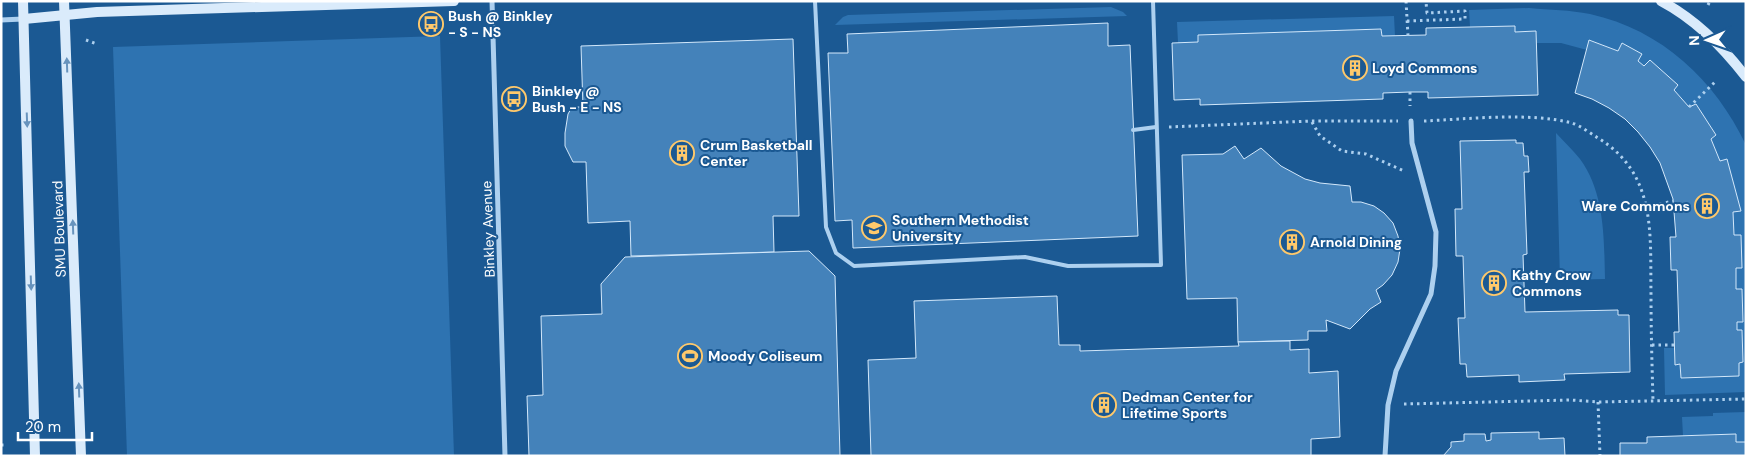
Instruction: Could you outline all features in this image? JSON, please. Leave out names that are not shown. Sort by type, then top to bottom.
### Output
[{"type":"street","points":[[24,1],[36,456]]},
{"type":"street","name":"SMU Boulevard","points":[[64,1],[81,456]]},
{"type":"street","points":[[1,20],[97,12],[454,1]]},
{"type":"street","name":"Binkley Avenue","points":[[492,1],[505,456]]},
{"type":"street","points":[[1661,1],[1701,28],[1728,55],[1746,77]]},
{"type":"street","points":[[1386,456],[1388,405],[1396,371],[1431,294],[1435,266],[1436,232],[1412,143],[1411,121]]},
{"type":"lane","points":[[815,1],[826,227],[836,253],[854,266],[1025,257],[1068,266],[1160,265],[1153,1]]},
{"type":"lane","points":[[1133,130],[1156,128]]},
{"type":"path","points":[[1406,1],[1408,36]]},
{"type":"path","points":[[1407,21],[1465,19],[1464,11],[1426,13],[1426,2]]},
{"type":"path","points":[[86,40],[97,44]]},
{"type":"path","points":[[1689,107],[1715,82]]},
{"type":"path","points":[[1156,128],[1311,121],[1411,121],[1529,117],[1574,124],[1606,142],[1621,155],[1632,168],[1642,188],[1650,226],[1653,401]]},
{"type":"path","points":[[1311,121],[1320,136],[1342,151],[1366,154],[1387,162],[1422,180]]},
{"type":"path","points":[[1647,207],[1673,201]]},
{"type":"path","points":[[1652,345],[1674,345]]},
{"type":"path","points":[[1388,405],[1571,400],[1598,402],[1746,399]]},
{"type":"path","points":[[1598,402],[1600,456]]},
{"type":"shaded area","points":[[1111,7],[1123,12],[1127,16],[835,25],[848,15]]},
{"type":"shaded area","points":[[1529,8],[1590,14],[1640,32],[1663,45],[1702,79],[1719,99],[1733,121],[1746,145],[1746,392],[1665,395],[1664,348],[1674,348],[1675,364],[1680,364],[1681,378],[1739,376],[1739,363],[1743,362],[1742,330],[1737,330],[1737,322],[1743,321],[1742,289],[1736,289],[1736,268],[1742,268],[1741,235],[1734,235],[1733,212],[1740,211],[1727,159],[1720,161],[1711,139],[1716,135],[1696,104],[1690,108],[1674,90],[1677,85],[1650,60],[1644,66],[1638,61],[1642,54],[1622,43],[1618,51],[1590,40],[1587,50],[1561,43],[1536,43],[1536,31],[1515,32],[1514,26],[1470,27],[1469,10]]},
{"type":"shaded area","points":[[1394,16],[1395,36],[1382,36],[1381,29],[1198,35],[1198,42],[1178,43],[1177,22]]},
{"type":"shaded area","points":[[440,36],[454,456],[127,456],[113,47]]},
{"type":"shaded area","points":[[1556,133],[1580,159],[1594,186],[1602,217],[1605,279],[1560,280]]},
{"type":"shaded area","points":[[1746,412],[1746,442],[1736,442],[1736,434],[1683,436],[1682,417],[1713,416],[1713,413]]},
{"type":"building","points":[[1108,23],[1108,46],[1130,45],[1138,236],[853,248],[852,220],[835,221],[828,53],[848,53],[847,34]]},
{"type":"building","name":"Loyd Commons","points":[[1515,26],[1515,32],[1536,31],[1538,95],[1428,98],[1428,92],[1410,92],[1383,93],[1383,99],[1200,105],[1200,99],[1174,100],[1172,43],[1198,42],[1198,35],[1381,29],[1382,36],[1426,35],[1426,28]]},
{"type":"building","name":"Crum Basketball Center","points":[[793,39],[799,216],[773,216],[774,252],[631,256],[630,221],[588,223],[586,162],[573,162],[565,146],[568,114],[572,107],[583,107],[581,46]]},
{"type":"building","name":"Ware Commons","points":[[1589,40],[1618,51],[1622,43],[1642,54],[1638,61],[1644,66],[1650,60],[1678,85],[1674,90],[1689,107],[1696,104],[1716,135],[1711,139],[1720,161],[1727,159],[1741,211],[1733,212],[1734,235],[1741,235],[1742,268],[1736,268],[1736,289],[1742,289],[1743,322],[1737,322],[1737,330],[1742,330],[1743,362],[1739,363],[1739,376],[1681,378],[1680,364],[1675,365],[1674,332],[1679,332],[1677,270],[1671,270],[1670,237],[1676,237],[1673,199],[1660,163],[1638,132],[1625,119],[1609,108],[1575,93]]},
{"type":"building","name":"Kathy Crow Commons","points":[[1516,140],[1516,143],[1523,143],[1524,156],[1528,156],[1529,172],[1524,172],[1527,254],[1523,255],[1525,312],[1618,310],[1618,315],[1629,315],[1630,372],[1564,374],[1565,380],[1519,382],[1519,375],[1467,377],[1466,364],[1460,364],[1458,318],[1465,318],[1463,256],[1456,256],[1455,209],[1462,209],[1460,141]]},
{"type":"building","name":"Arnold Dining","points":[[1235,146],[1244,159],[1261,148],[1281,166],[1305,179],[1320,183],[1350,186],[1352,202],[1361,202],[1374,206],[1393,223],[1400,249],[1398,262],[1392,275],[1376,290],[1381,302],[1370,309],[1350,329],[1326,320],[1327,331],[1308,331],[1308,340],[1238,342],[1237,298],[1187,299],[1182,155],[1223,154]]},
{"type":"building","name":"Moody Coliseum","points":[[809,251],[835,276],[840,456],[529,456],[527,396],[543,395],[541,316],[602,314],[601,284],[625,257]]},
{"type":"building","name":"Dedman Center for Lifetime Sports","points":[[1057,296],[1059,345],[1080,345],[1080,351],[1239,346],[1238,342],[1290,341],[1290,350],[1309,349],[1309,373],[1338,371],[1340,437],[1311,439],[1311,456],[871,456],[868,360],[916,358],[914,301]]},
{"type":"building","points":[[1539,432],[1539,439],[1564,438],[1565,456],[1443,456],[1451,447],[1451,442],[1464,441],[1464,434],[1485,434],[1486,441],[1491,440],[1491,433]]},
{"type":"building","points":[[1736,434],[1736,442],[1746,442],[1746,456],[1620,456],[1620,443],[1647,443],[1647,437]]},
{"type":"place","name":"Bush @ Binkley - S - NS","points":[[431,24]]},
{"type":"place","name":"Loyd Commons","points":[[1355,68]]},
{"type":"place","name":"Binkley @ Bush - E - NS","points":[[514,99]]},
{"type":"place","name":"Crum Basketball Center","points":[[682,153]]},
{"type":"place","name":"Ware Commons","points":[[1707,206]]},
{"type":"place","name":"Southern Methodist University","points":[[874,228]]},
{"type":"place","name":"Arnold Dining","points":[[1292,242]]},
{"type":"place","name":"Kathy Crow Commons","points":[[1494,283]]},
{"type":"place","name":"Moody Coliseum","points":[[690,356]]},
{"type":"place","name":"Dedman Center for Lifetime Sports","points":[[1104,405]]}]
